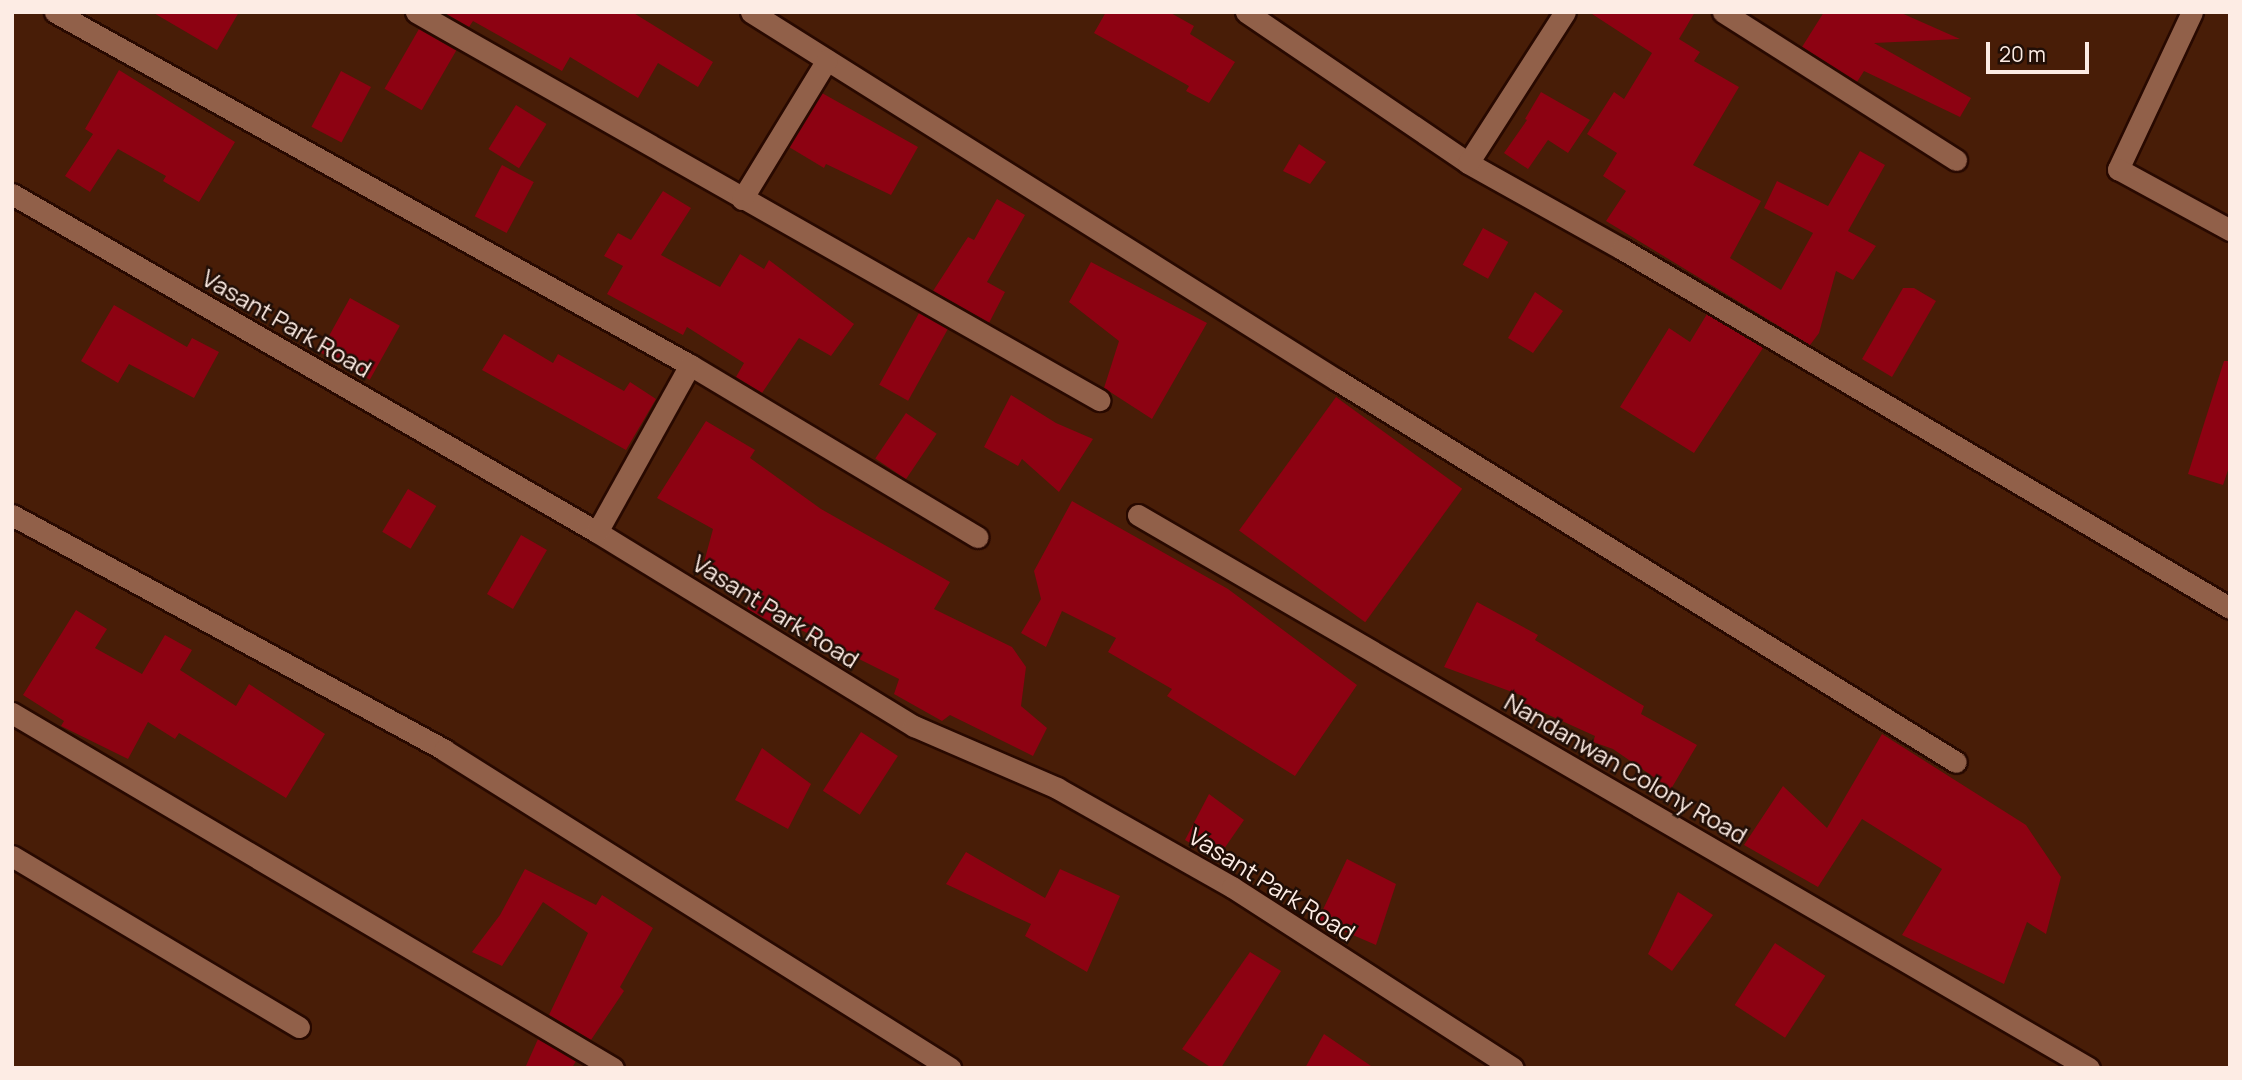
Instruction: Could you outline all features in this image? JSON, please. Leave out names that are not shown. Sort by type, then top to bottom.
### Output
[{"type":"street","points":[[55,12],[690,365],[977,537]]},
{"type":"street","points":[[416,12],[1100,400]]},
{"type":"street","points":[[751,12],[1336,380],[1956,762]]},
{"type":"street","points":[[1468,163],[1565,12]]},
{"type":"street","points":[[1723,12],[1956,160]]},
{"type":"street","points":[[2192,12],[2118,169],[2230,230]]},
{"type":"street","points":[[1255,15],[1468,163],[1622,249],[2230,608]]},
{"type":"street","points":[[742,199],[827,60]]},
{"type":"street","name":"Vasant Park Road","points":[[12,194],[597,532],[914,726],[1057,788],[1232,887],[1513,1068]]},
{"type":"street","points":[[597,532],[690,365]]},
{"type":"street","points":[[12,515],[444,750],[950,1068]]},
{"type":"street","name":"Nandanwan Colony Road","points":[[1138,515],[2089,1068]]},
{"type":"street","points":[[12,713],[613,1068]]},
{"type":"street","points":[[12,856],[299,1027]]},
{"type":"building","points":[[152,12],[239,12],[217,50]]},
{"type":"building","points":[[443,12],[632,12],[713,62],[698,87],[658,63],[638,98],[570,57],[562,71],[473,21],[469,27]]},
{"type":"building","points":[[1106,12],[1169,12],[1194,26],[1190,34],[1235,62],[1209,103],[1186,91],[1189,86],[1094,33]]},
{"type":"building","points":[[1589,12],[1695,12],[1679,39],[1700,52],[1694,61],[1739,87],[1693,165],[1761,201],[1730,258],[1781,290],[1813,233],[1764,208],[1777,181],[1828,206],[1860,151],[1885,165],[1848,231],[1876,246],[1853,280],[1836,271],[1819,333],[1810,345],[1606,221],[1626,191],[1603,176],[1617,153],[1587,134],[1614,92],[1624,99],[1652,53]]},
{"type":"building","points":[[1824,12],[1899,12],[1960,39],[1874,43],[1971,98],[1960,117],[1864,71],[1857,82],[1802,47]]},
{"type":"building","points":[[419,29],[456,50],[422,110],[384,89]]},
{"type":"building","points":[[119,70],[235,142],[199,202],[163,181],[166,176],[118,149],[90,192],[65,176],[93,134],[85,129]]},
{"type":"building","points":[[341,71],[371,87],[341,143],[311,127]]},
{"type":"building","points":[[1541,92],[1590,120],[1568,153],[1548,140],[1528,169],[1504,153],[1527,120],[1525,119]]},
{"type":"building","points":[[822,93],[918,147],[891,195],[826,164],[824,168],[789,147]]},
{"type":"building","points":[[516,105],[547,124],[519,168],[488,149]]},
{"type":"building","points":[[1299,144],[1326,162],[1310,184],[1283,171]]},
{"type":"building","points":[[502,165],[534,182],[507,233],[475,216]]},
{"type":"building","points":[[663,191],[691,208],[661,255],[720,287],[740,254],[764,269],[769,260],[854,324],[831,356],[799,338],[762,393],[736,377],[744,363],[687,327],[683,335],[607,294],[623,266],[604,256],[618,233],[631,240]]},
{"type":"building","points":[[997,199],[1025,215],[987,282],[1005,292],[989,323],[933,291],[968,237],[974,240]]},
{"type":"building","points":[[1483,228],[1508,242],[1488,279],[1463,265]]},
{"type":"building","points":[[1091,262],[1207,323],[1152,419],[1104,388],[1119,341],[1069,302]]},
{"type":"building","points":[[1903,288],[1914,288],[1936,301],[1892,377],[1862,359]]},
{"type":"building","points":[[1535,292],[1563,311],[1533,353],[1508,338]]},
{"type":"building","points":[[350,298],[400,326],[370,380],[320,352]]},
{"type":"building","points":[[114,305],[187,347],[192,338],[219,352],[194,398],[129,364],[118,383],[81,361]]},
{"type":"building","points":[[919,313],[948,329],[908,401],[879,385]]},
{"type":"building","points":[[1707,314],[1763,348],[1694,453],[1620,407],[1669,328],[1690,342]]},
{"type":"building","points":[[504,334],[553,363],[558,354],[624,391],[630,382],[656,399],[626,450],[482,370]]},
{"type":"building","points":[[2224,361],[2230,361],[2230,464],[2223,485],[2188,474]]},
{"type":"building","points":[[1011,395],[1056,423],[1093,439],[1059,492],[1022,459],[1018,466],[984,447]]},
{"type":"building","points":[[1336,397],[1462,489],[1365,622],[1239,530]]},
{"type":"building","points":[[906,413],[937,434],[906,479],[875,459]]},
{"type":"building","points":[[706,421],[755,450],[750,458],[821,509],[950,582],[934,609],[1012,647],[1026,667],[1021,706],[1047,728],[1033,756],[950,715],[942,721],[894,694],[899,679],[787,623],[784,627],[747,609],[756,595],[703,566],[713,529],[657,498]]},
{"type":"building","points":[[408,489],[436,506],[411,549],[382,532]]},
{"type":"building","points":[[1072,501],[1228,589],[1357,685],[1295,776],[1167,696],[1172,689],[1108,652],[1116,638],[1062,611],[1046,647],[1021,633],[1041,599],[1034,571]]},
{"type":"building","points":[[521,535],[547,550],[513,609],[487,594]]},
{"type":"building","points":[[1477,602],[1538,635],[1535,640],[1644,706],[1641,714],[1697,745],[1671,789],[1613,749],[1593,742],[1595,736],[1520,702],[1523,696],[1444,667]]},
{"type":"building","points":[[76,610],[107,629],[95,648],[142,674],[165,635],[192,650],[180,670],[236,706],[249,684],[325,734],[286,798],[179,733],[175,739],[148,722],[128,759],[61,726],[64,721],[23,695]]},
{"type":"building","points":[[861,732],[898,756],[860,815],[823,791]]},
{"type":"building","points":[[1882,734],[2026,825],[2061,877],[2046,934],[2027,922],[2004,984],[1902,935],[1942,869],[1862,819],[1818,887],[1744,845],[1783,786],[1827,828]]},
{"type":"building","points":[[762,748],[811,784],[788,829],[735,800]]},
{"type":"building","points":[[1209,794],[1244,820],[1217,859],[1185,840]]},
{"type":"building","points":[[966,852],[1045,898],[1060,869],[1120,896],[1087,972],[1025,936],[1031,924],[946,884]]},
{"type":"building","points":[[1347,859],[1396,884],[1376,945],[1318,920]]},
{"type":"building","points":[[525,869],[596,905],[602,895],[653,928],[620,987],[624,991],[591,1040],[549,1015],[588,933],[543,902],[502,966],[472,952],[500,915]]},
{"type":"building","points":[[1678,892],[1713,915],[1672,971],[1648,954]]},
{"type":"building","points":[[1775,943],[1825,976],[1785,1038],[1735,1005]]},
{"type":"building","points":[[1250,952],[1281,971],[1221,1068],[1212,1068],[1182,1049]]},
{"type":"building","points":[[1324,1034],[1374,1068],[1305,1068]]},
{"type":"building","points":[[538,1039],[576,1061],[572,1068],[525,1068]]}]
